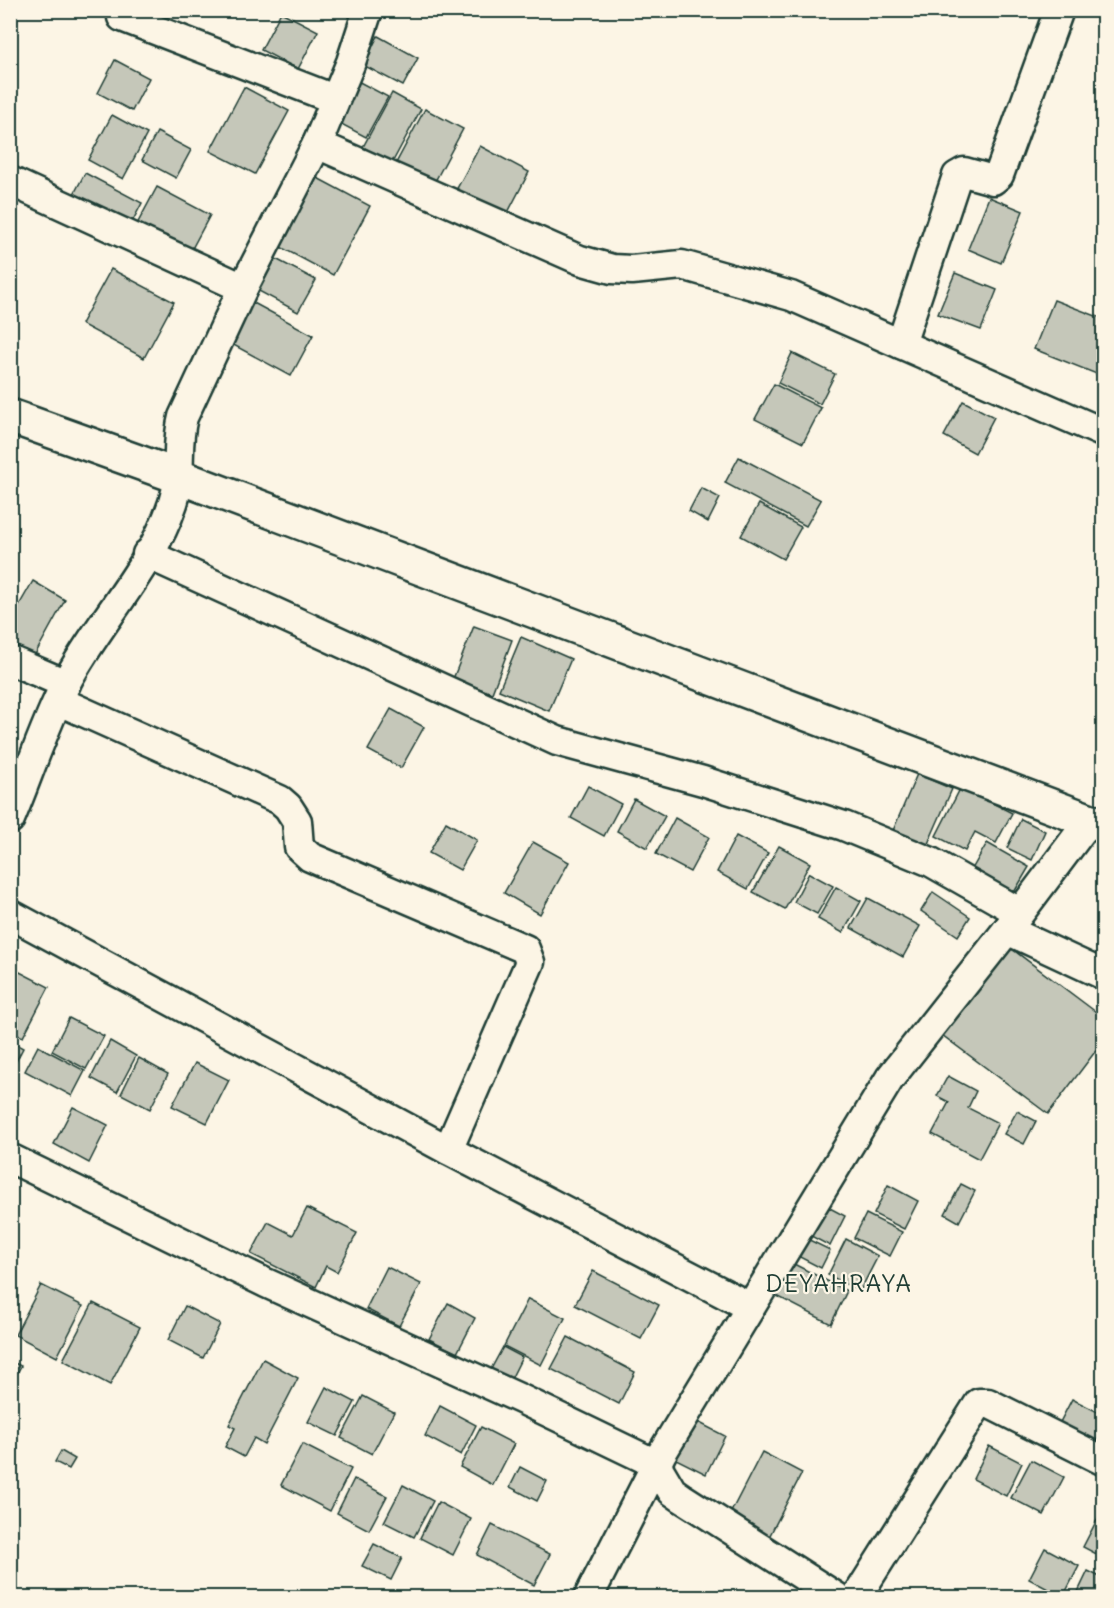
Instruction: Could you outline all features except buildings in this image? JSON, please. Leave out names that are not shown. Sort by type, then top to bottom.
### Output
[{"type":"street","points":[[10,819],[63,692],[147,554],[173,504],[180,477],[178,435],[183,417],[243,288],[317,144],[333,99],[351,62],[368,10]]},
{"type":"street","points":[[901,345],[957,176],[964,172],[993,180],[999,175],[1059,10]]},
{"type":"street","points":[[122,17],[333,99]]},
{"type":"street","points":[[317,144],[579,260],[612,269],[632,270],[682,265],[791,296],[1104,433]]},
{"type":"street","points":[[10,181],[243,288]]},
{"type":"street","points":[[10,416],[180,477],[1096,823],[1013,921],[890,1078],[656,1464],[588,1598]]},
{"type":"street","points":[[147,554],[557,741],[703,781],[844,826],[931,862],[1013,921],[1104,975]]},
{"type":"street","points":[[10,660],[63,692],[280,800],[294,815],[299,847],[310,857],[525,949],[530,962],[448,1150]]},
{"type":"street","points":[[10,914],[448,1150],[750,1307]]},
{"type":"street","points":[[10,1158],[266,1283],[521,1399],[656,1464],[672,1491],[838,1598]]},
{"type":"street","points":[[856,1598],[979,1403],[988,1403],[1104,1461]]},
{"type":"district","name":"DEYAHRAYA","points":[[839,1284]]}]
